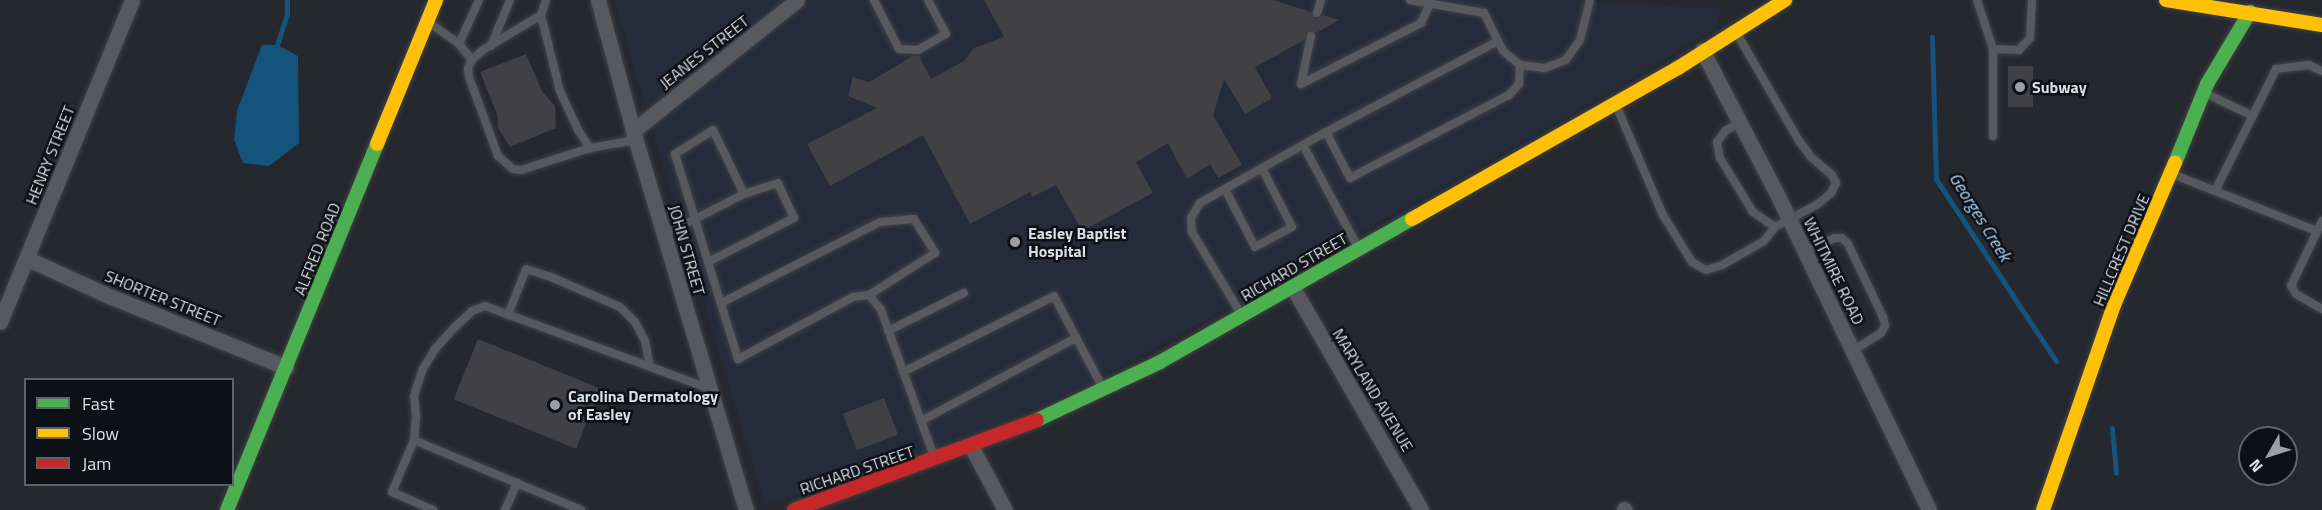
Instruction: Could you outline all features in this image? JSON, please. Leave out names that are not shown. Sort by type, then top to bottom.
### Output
[{"type":"street","name":"HENRY STREET","points":[[0,322],[28,259],[132,0]]},
{"type":"street","name":"ALFRED ROAD","points":[[227,510],[436,0]]},
{"type":"street","name":"JOHN STREET","points":[[598,0],[634,135],[746,510]]},
{"type":"street","name":"JEANES STREET","points":[[634,135],[797,0]]},
{"type":"street","name":"RICHARD STREET","points":[[794,510],[971,446],[1104,389],[1160,362],[1678,68],[1702,50],[1785,0]]},
{"type":"street","points":[[2166,0],[2250,12],[2288,13],[2322,25]]},
{"type":"street","name":"HILLCREST DRIVE","points":[[2043,510],[2114,305],[2204,93],[2250,12]]},
{"type":"street","name":"WHITMIRE ROAD","points":[[1702,50],[1789,220],[1929,510]]},
{"type":"street","name":"SHORTER STREET","points":[[28,259],[109,296],[286,367]]},
{"type":"street","name":"MARYLAND AVENUE","points":[[1293,288],[1421,510]]},
{"type":"street","points":[[971,446],[1005,510]]},
{"type":"lane","points":[[459,44],[479,0]]},
{"type":"lane","points":[[491,46],[510,0]]},
{"type":"lane","points":[[546,0],[541,15],[560,91],[578,130],[590,148]]},
{"type":"lane","points":[[874,0],[899,49],[918,50],[946,34],[928,0]]},
{"type":"lane","points":[[1317,14],[1321,0]]},
{"type":"lane","points":[[1410,0],[1484,13],[1503,51],[1520,65],[1545,68],[1566,60],[1580,40],[1590,0]]},
{"type":"lane","points":[[1977,0],[1993,48],[1993,136]]},
{"type":"lane","points":[[1993,48],[2019,50],[2030,38],[2032,0]]},
{"type":"lane","points":[[1311,36],[1301,84],[1421,23],[1430,3]]},
{"type":"lane","points":[[541,15],[491,46],[472,60],[468,68],[469,78],[492,145],[506,164],[521,170],[634,135]]},
{"type":"lane","points":[[428,21],[459,44],[472,60]]},
{"type":"lane","points":[[1615,104],[1663,215],[1692,262],[1706,270],[1722,265],[1764,241],[1775,227],[1825,199],[1836,183],[1832,175],[1811,157],[1799,141],[1735,30]]},
{"type":"lane","points":[[1242,316],[1192,232],[1191,218],[1200,203],[1326,132],[1498,41]]},
{"type":"lane","points":[[1326,132],[1350,178],[1509,95],[1519,84],[1520,65]]},
{"type":"lane","points":[[2215,191],[2276,69],[2309,65],[2322,71]]},
{"type":"lane","points":[[2204,93],[2253,116]]},
{"type":"lane","points":[[1740,122],[1725,131],[1717,142],[1720,158],[1753,212],[1775,227]]},
{"type":"lane","points":[[721,303],[880,222],[914,219],[935,253],[869,296],[853,297],[738,359],[675,154],[713,130],[744,194]]},
{"type":"lane","points":[[1303,145],[1359,249]]},
{"type":"lane","points":[[1225,189],[1255,247],[1292,227],[1262,168]]},
{"type":"lane","points":[[2170,174],[2317,231]]},
{"type":"lane","points":[[664,234],[744,194],[778,183],[794,218],[708,262]]},
{"type":"lane","points":[[2322,221],[2291,286],[2296,294],[2322,309]]},
{"type":"lane","points":[[1804,251],[1834,238],[1842,238],[1848,244],[1883,317],[1885,326],[1881,333],[1852,351]]},
{"type":"lane","points":[[508,315],[526,269],[551,277],[620,307],[635,322],[645,341],[650,366]]},
{"type":"lane","points":[[888,331],[964,293]]},
{"type":"lane","points":[[869,296],[881,310],[935,460]]},
{"type":"lane","points":[[903,372],[1054,296],[1104,389]]},
{"type":"lane","points":[[433,510],[392,492],[414,440],[417,417],[414,396],[423,369],[435,350],[472,311],[486,306],[708,388]]},
{"type":"lane","points":[[921,421],[1076,338]]},
{"type":"lane","points":[[414,440],[581,510]]},
{"type":"lane","points":[[505,510],[517,483]]},
{"type":"shaded area","name":"Easley Baptist Hospital","points":[[614,0],[1564,0],[1720,9],[1717,27],[1609,93],[1078,391],[950,442],[765,505]]},
{"type":"water","points":[[262,45],[277,45],[298,56],[299,143],[269,166],[243,163],[234,140],[237,111]]},
{"type":"building","points":[[984,0],[1273,0],[1311,12],[1316,19],[1323,15],[1339,20],[1316,33],[1309,31],[1304,40],[1255,67],[1272,98],[1245,114],[1224,79],[1213,115],[1242,165],[1218,178],[1210,164],[1187,179],[1168,143],[1136,162],[1153,193],[1082,231],[1056,185],[1032,197],[1030,192],[970,224],[923,135],[830,186],[807,144],[877,108],[848,96],[853,77],[869,82],[913,56],[919,56],[931,79],[964,61],[974,48],[1004,37]]},
{"type":"building","points":[[526,54],[542,91],[555,106],[556,128],[510,147],[498,128],[497,114],[480,72]]},
{"type":"building","name":"Subway","points":[[2008,66],[2033,66],[2033,107],[2008,107]]},
{"type":"building","points":[[478,339],[600,388],[576,449],[454,399]]},
{"type":"building","points":[[884,398],[898,434],[857,450],[843,414]]},
{"type":"waterway","points":[[277,45],[287,15],[287,0]]},
{"type":"waterway","name":"Georges Creek","points":[[1932,37],[1936,179],[2056,361]]},
{"type":"waterway","name":"Georges Creek","points":[[2112,428],[2116,473]]},
{"type":"traffic: fast","points":[[2175,163],[2207,84],[2250,12]]},
{"type":"traffic: fast","points":[[227,510],[377,144]]},
{"type":"traffic: fast","points":[[1037,420],[1160,362],[1412,219]]},
{"type":"traffic: slow","points":[[377,144],[436,0]]},
{"type":"traffic: slow","points":[[1412,219],[1678,68],[1785,0]]},
{"type":"traffic: slow","points":[[2166,0],[2322,25]]},
{"type":"traffic: slow","points":[[2043,510],[2114,305],[2175,163]]},
{"type":"traffic: jam","points":[[794,510],[1037,420]]},
{"type":"place","name":"Subway","points":[[2020,87]]},
{"type":"place","name":"Easley Baptist Hospital","points":[[1015,242]]},
{"type":"place","name":"Carolina Dermatology of Easley","points":[[555,405]]}]
